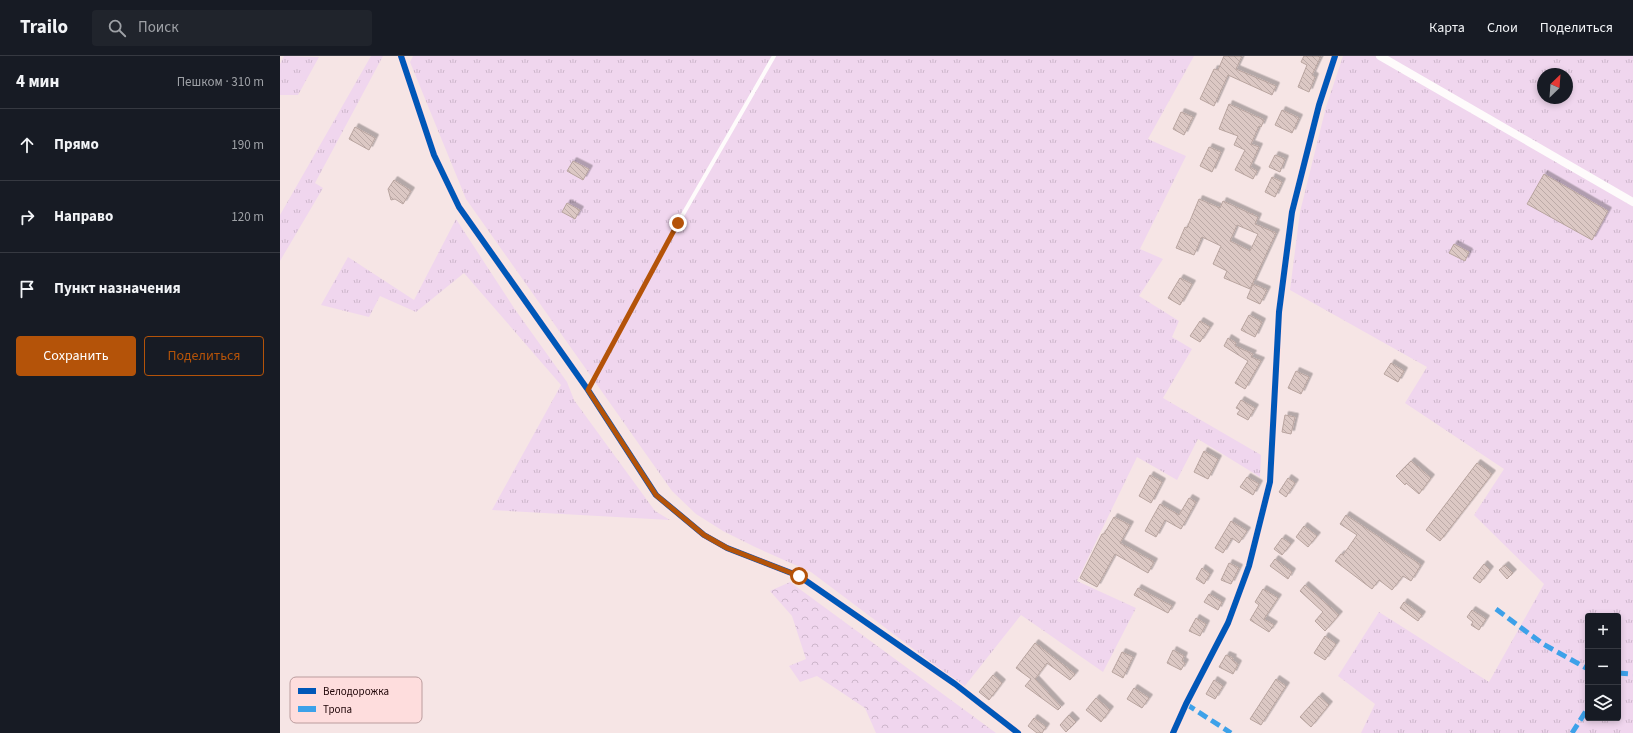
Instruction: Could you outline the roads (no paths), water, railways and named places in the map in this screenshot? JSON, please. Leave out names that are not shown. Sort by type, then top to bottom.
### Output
[{"type":"street","points":[[401,56],[434,155],[459,207],[588,390],[656,495],[704,535],[727,548],[799,576],[954,684],[1018,733]]},
{"type":"street","points":[[1173,733],[1186,704],[1228,623],[1249,566],[1270,482],[1279,312],[1292,212],[1319,105],[1335,56]]},
{"type":"street","points":[[1380,56],[1633,202]]},
{"type":"lane","points":[[588,390],[678,223],[774,56]]}]
